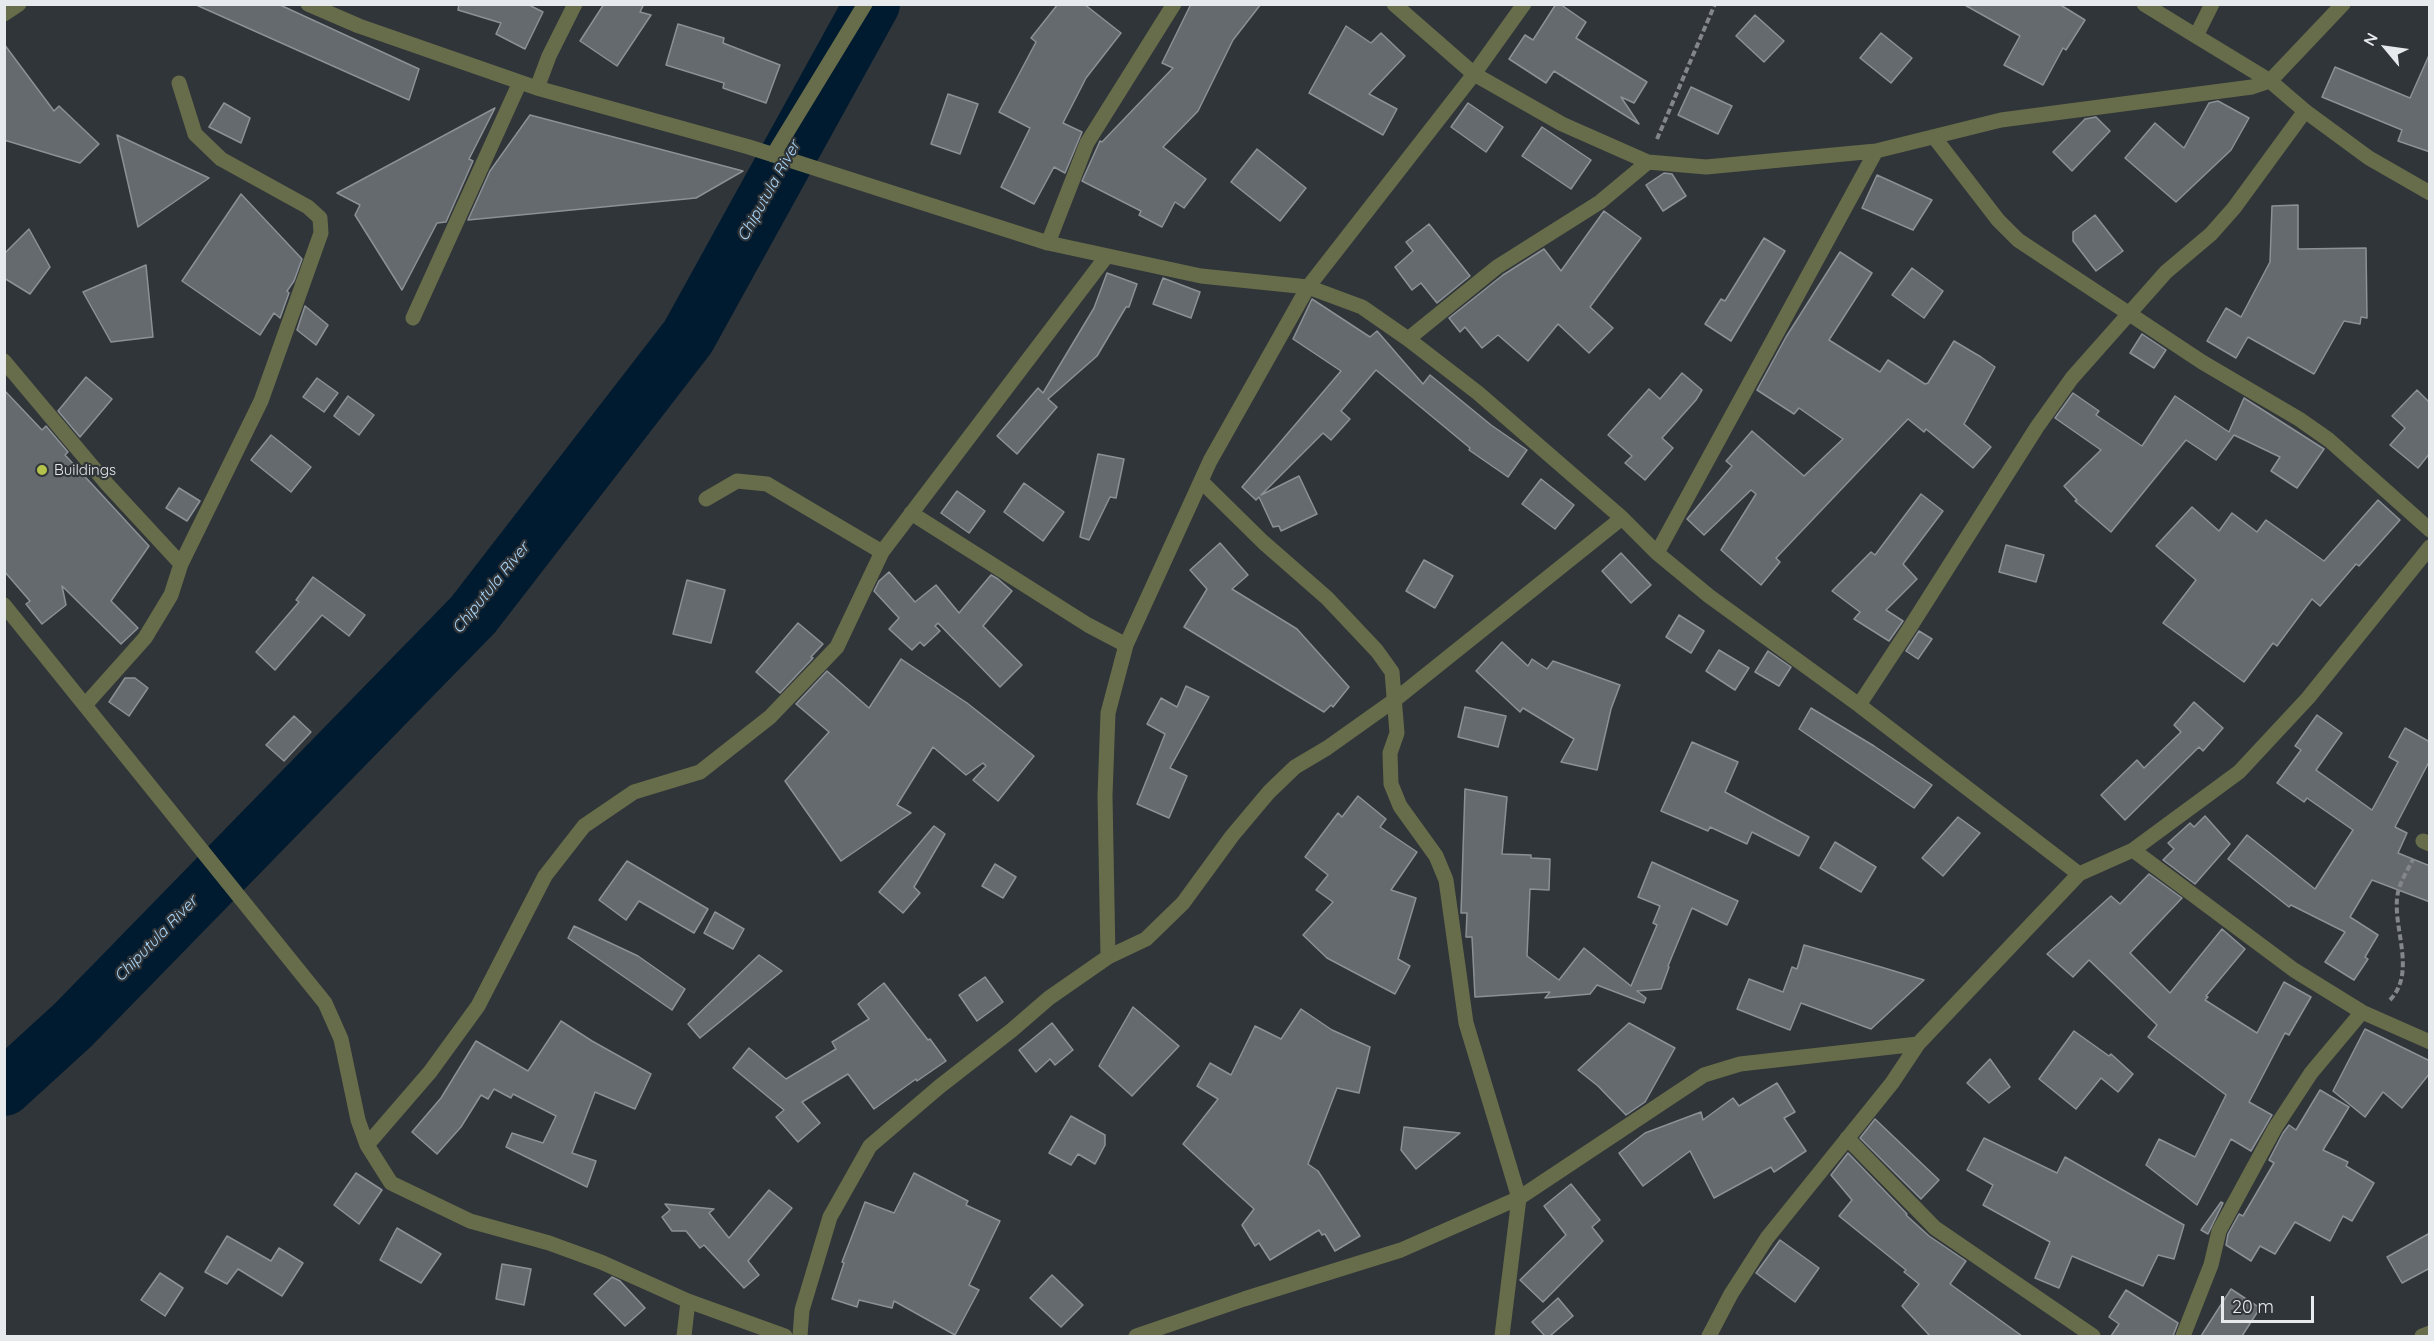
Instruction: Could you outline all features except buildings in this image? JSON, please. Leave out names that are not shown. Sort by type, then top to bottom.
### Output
[{"type":"street","points":[[4,14],[19,4]]},
{"type":"street","points":[[308,4],[359,26],[537,88],[776,156],[1048,243],[1200,276],[1308,287],[1362,307],[1478,393],[1622,518],[1657,554],[1709,596],[1859,705],[2079,874]]},
{"type":"street","points":[[537,88],[549,56],[575,4]]},
{"type":"street","points":[[776,156],[865,4]]},
{"type":"street","points":[[1048,243],[1087,143],[1174,4]]},
{"type":"street","points":[[1394,4],[1474,74],[1562,124],[1648,162],[1706,167],[1876,151],[2001,120],[2252,87],[2270,81],[2343,4]]},
{"type":"street","points":[[1108,957],[1105,796],[1108,713],[1126,645],[1210,461],[1308,287],[1474,74],[1524,4]]},
{"type":"street","points":[[2144,4],[2270,81],[2305,111],[2384,168],[2430,193]]},
{"type":"street","points":[[2196,36],[2212,4]]},
{"type":"street","points":[[413,318],[520,82]]},
{"type":"street","points":[[86,704],[145,638],[171,595],[181,564],[261,401],[321,233],[320,218],[308,207],[221,159],[195,134],[179,83]]},
{"type":"street","points":[[1859,705],[2037,427],[2072,378],[2166,272],[2211,234],[2234,208],[2305,111]]},
{"type":"street","points":[[1934,137],[1998,220],[2018,240],[2128,314],[2329,440],[2430,530]]},
{"type":"street","points":[[1657,554],[1876,151]]},
{"type":"street","points":[[1408,339],[1497,267],[1600,202],[1648,162]]},
{"type":"street","points":[[367,1144],[430,1072],[478,1006],[545,876],[584,826],[634,792],[700,772],[770,717],[837,647],[882,552],[1106,257]]},
{"type":"street","points":[[4,361],[106,484],[181,564]]},
{"type":"street","points":[[706,499],[737,481],[767,484],[882,552]]},
{"type":"street","points":[[1201,481],[1263,542],[1327,598],[1377,651],[1392,672],[1397,733],[1390,753],[1391,784],[1400,806],[1436,856],[1446,880],[1466,1023],[1520,1198],[1502,1336]]},
{"type":"street","points":[[911,513],[1089,625],[1126,645]]},
{"type":"street","points":[[800,1336],[802,1310],[830,1217],[870,1146],[1049,998],[1108,957],[1146,939],[1183,903],[1232,836],[1269,792],[1295,767],[1327,748],[1396,699],[1622,518]]},
{"type":"street","points":[[1708,1336],[1731,1294],[1767,1238],[1892,1083],[1918,1044],[2079,874],[2133,850],[2239,771],[2308,698],[2430,547]]},
{"type":"street","points":[[4,605],[325,1003],[341,1040],[358,1120],[367,1144],[391,1183],[470,1221],[549,1243],[601,1262],[688,1301],[785,1336]]},
{"type":"street","points":[[2133,850],[2294,969],[2362,1012],[2430,1042]]},
{"type":"street","points":[[2183,1336],[2211,1265],[2219,1231],[2275,1128],[2311,1073],[2362,1012]]},
{"type":"street","points":[[1136,1336],[1244,1299],[1401,1250],[1520,1198],[1704,1075],[1740,1064],[1918,1044]]},
{"type":"street","points":[[1847,1138],[1935,1228],[2093,1336]]},
{"type":"street","points":[[684,1336],[688,1301]]},
{"type":"street","points":[[2422,1336],[2430,1333]]},
{"type":"path","points":[[1648,162],[1715,4]]},
{"type":"path","points":[[2362,1012],[2391,999],[2400,981],[2403,963],[2399,887],[2426,843]]},
{"type":"waterway","name":"Chiputula River","points":[[4,1088],[73,1025],[473,615],[688,337],[872,4]]},
{"type":"place","name":"Buildings","points":[[42,470]]}]
